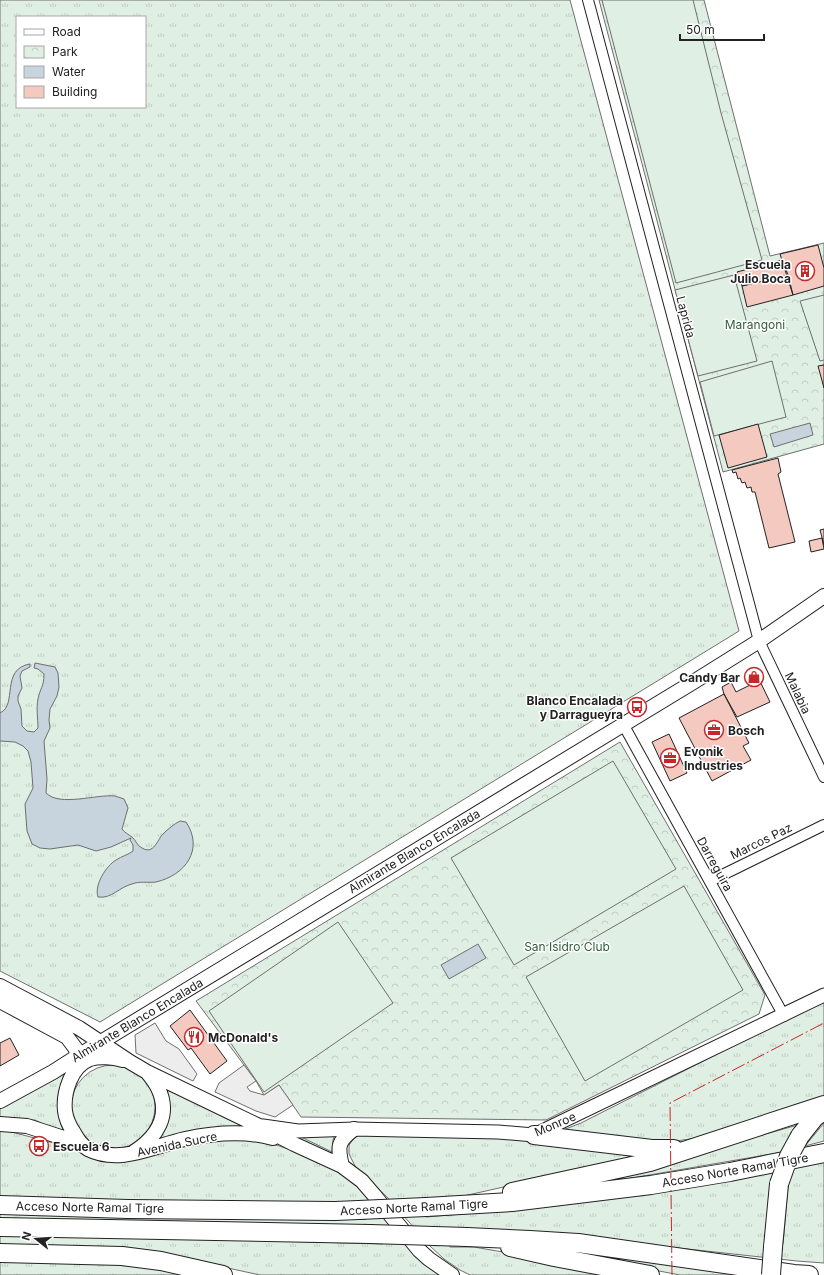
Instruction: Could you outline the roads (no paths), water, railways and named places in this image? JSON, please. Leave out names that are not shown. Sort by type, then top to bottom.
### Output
[{"type":"highway","points":[[463,1204],[523,1189],[634,1166],[824,1105]]},
{"type":"highway","points":[[771,1275],[779,1184],[789,1156],[800,1136],[815,1117],[824,1111]]},
{"type":"highway","points":[[534,1135],[652,1149],[700,1146]]},
{"type":"highway","name":"Acceso Norte Ramal Tigre","points":[[0,1205],[128,1209],[335,1211],[512,1202],[651,1185],[730,1172],[824,1153]]},
{"type":"highway","name":"Acceso Norte Ramal Tigre","points":[[0,1227],[370,1234],[530,1240],[578,1243],[809,1275]]},
{"type":"highway","points":[[468,1237],[554,1257],[650,1275]]},
{"type":"highway","points":[[0,1253],[122,1256],[161,1261],[223,1275]]},
{"type":"main road","name":"Almirante Blanco Encalada","points":[[0,1101],[53,1072],[81,1061],[100,1042],[695,681],[759,641],[824,596]]},
{"type":"main road","points":[[0,986],[79,1028],[147,1072],[158,1087],[163,1105],[158,1130],[142,1147],[132,1153],[115,1156],[102,1154],[87,1148],[80,1143],[27,1126],[0,1124]]},
{"type":"main road","points":[[0,1001],[67,1036],[76,1049],[81,1061]]},
{"type":"main road","points":[[81,1061],[109,1058],[130,1062]]},
{"type":"main road","points":[[80,1143],[69,1126],[65,1112],[64,1098],[67,1087],[81,1061]]},
{"type":"main road","name":"Avenida Sucre","points":[[147,1072],[342,1166],[362,1181],[419,1250],[434,1263],[452,1275]]},
{"type":"main road","points":[[342,1166],[339,1154],[340,1145],[344,1137],[354,1129]]},
{"type":"main road","name":"Avenida Sucre","points":[[132,1153],[144,1152],[184,1139],[219,1134],[247,1133],[294,1144]]},
{"type":"street","name":"Laprida","points":[[588,0],[759,641]]},
{"type":"street","name":"Malabia","points":[[759,641],[824,777]]},
{"type":"street","name":"Darreguira","points":[[623,724],[784,1016]]},
{"type":"street","name":"Marcos Paz","points":[[710,882],[824,825]]},
{"type":"street","name":"Monroe","points":[[259,1126],[298,1131],[354,1129],[498,1132],[534,1135],[784,1016],[824,995]]},
{"type":"water","points":[[810,423],[813,435],[774,447],[770,434]]},
{"type":"water","points":[[35,663],[55,667],[58,673],[59,687],[57,696],[50,709],[50,728],[44,741],[47,779],[46,793],[52,797],[69,800],[107,796],[115,796],[124,799],[128,808],[122,829],[133,838],[140,847],[146,850],[150,850],[155,846],[163,834],[173,825],[180,821],[186,822],[191,832],[193,842],[189,860],[183,867],[167,879],[156,882],[135,883],[111,895],[98,897],[97,892],[99,882],[108,867],[116,860],[133,851],[133,845],[130,840],[131,838],[111,847],[96,851],[78,845],[50,849],[40,848],[32,844],[27,831],[25,804],[33,788],[31,762],[28,751],[23,746],[15,742],[0,741],[0,713],[5,709],[8,703],[12,680],[15,673],[21,667],[30,664],[30,667],[22,671],[20,676],[22,688],[18,696],[18,701],[21,709],[22,726],[27,731],[34,732],[38,728],[37,703],[44,674],[38,669],[34,668]]},
{"type":"water","points":[[478,944],[486,958],[449,979],[441,965]]},
{"type":"place","name":"Escuela Julio Boca","points":[[805,271]]},
{"type":"place","name":"Candy Bar","points":[[754,677]]},
{"type":"place","name":"Blanco Encalada y Darragueyra","points":[[637,707]]},
{"type":"place","name":"Bosch","points":[[714,730]]},
{"type":"place","name":"Evonik Industries","points":[[670,758]]},
{"type":"place","name":"McDonald's","points":[[194,1037]]},
{"type":"place","name":"Escuela 6","points":[[39,1146]]},
{"type":"park label","name":"Marangoni","points":[[755,324]]},
{"type":"park label","name":"San Isidro Club","points":[[567,946]]}]
